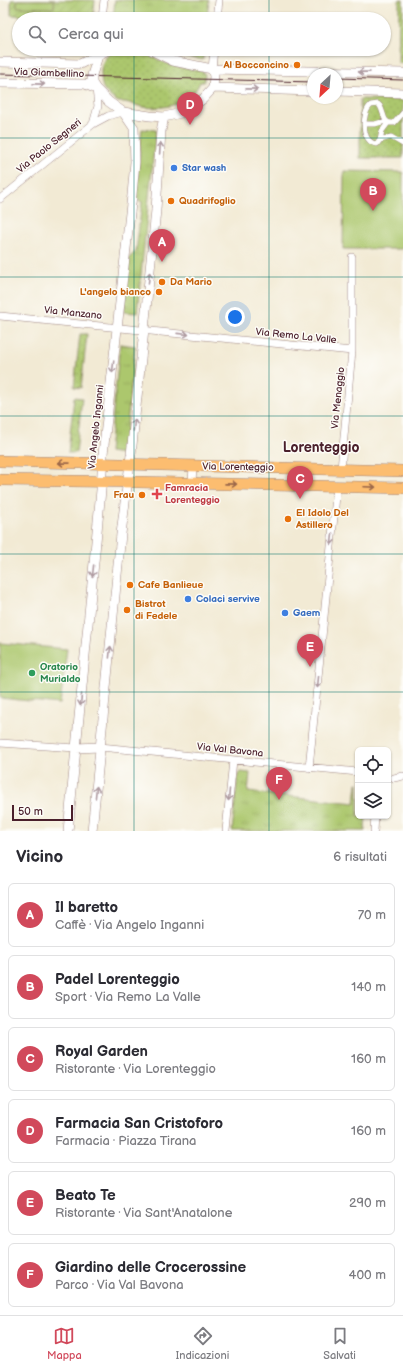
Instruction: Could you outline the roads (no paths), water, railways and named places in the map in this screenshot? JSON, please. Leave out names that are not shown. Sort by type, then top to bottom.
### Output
[{"type":"main road","name":"Via Lorenteggio","points":[[2,461],[403,471]]},
{"type":"main road","points":[[1,480],[2,461]]},
{"type":"main road","name":"Via Lorenteggio","points":[[1,480],[403,488]]},
{"type":"street","points":[[103,12],[104,0]]},
{"type":"street","points":[[218,12],[219,0]]},
{"type":"street","name":"Via Giambellino","points":[[0,62],[80,64],[93,56]]},
{"type":"street","points":[[97,56],[92,75],[92,83],[109,102],[123,112],[164,117],[181,113],[191,108],[203,99],[213,88],[213,56]]},
{"type":"street","points":[[163,56],[173,61],[212,69],[403,73]]},
{"type":"street","name":"Via Giambellino","points":[[0,83],[85,84],[96,89]]},
{"type":"street","points":[[213,88],[307,91]]},
{"type":"street","name":"Via Paolo Segneri","points":[[93,124],[98,106],[96,89]]},
{"type":"street","points":[[343,91],[403,93]]},
{"type":"street","points":[[380,140],[386,122],[380,106],[374,104],[366,110],[364,124],[364,131],[369,142],[377,144],[380,140],[391,137],[403,144]]},
{"type":"street","name":"Via Paolo Segneri","points":[[0,199],[93,124],[108,116],[123,112]]},
{"type":"street","name":"Via Angelo Inganni","points":[[68,831],[103,464],[132,195],[134,128],[123,112]]},
{"type":"street","points":[[364,124],[386,122],[394,123],[403,113]]},
{"type":"street","points":[[92,831],[121,534],[130,464],[156,210],[161,131],[164,117]]},
{"type":"street","name":"Via Remo La Valle","points":[[144,330],[352,351],[352,257]]},
{"type":"street","name":"Via Manzano","points":[[0,316],[144,330]]},
{"type":"street","name":"Via Menaggio","points":[[341,470],[352,351]]},
{"type":"street","name":"Via Lorenteggio","points":[[192,483],[193,466]]},
{"type":"street","points":[[309,768],[337,486]]},
{"type":"street","points":[[0,743],[76,748],[100,747]]},
{"type":"street","name":"Via Val Bavona","points":[[100,747],[355,772]]},
{"type":"street","points":[[226,831],[233,760]]},
{"type":"street","points":[[394,778],[403,776]]},
{"type":"street","points":[[374,831],[375,819]]},
{"type":"tram line","points":[[0,74],[307,82]]},
{"type":"tram line","points":[[343,78],[403,80]]},
{"type":"place","name":"Al Bocconcino","points":[[297,65]]},
{"type":"place","name":"Farmacia San Cristoforo","points":[[190,125]]},
{"type":"place","name":"Star wash","points":[[174,168]]},
{"type":"place","name":"Quadrifoglio","points":[[171,201]]},
{"type":"place","name":"Padel Lorenteggio","points":[[373,211]]},
{"type":"place","name":"Il baretto","points":[[162,262]]},
{"type":"place","name":"Da Mario","points":[[162,282]]},
{"type":"place","name":"L'angelo bianco","points":[[159,292]]},
{"type":"place","name":"Famracia Lorenteggio","points":[[157,494]]},
{"type":"place","name":"Frau","points":[[142,495]]},
{"type":"place","name":"Royal Garden","points":[[300,499]]},
{"type":"place","name":"El Idolo Del Astillero","points":[[288,519]]},
{"type":"place","name":"Cafe Banlieue","points":[[130,585]]},
{"type":"place","name":"Colaci servive","points":[[188,599]]},
{"type":"place","name":"Bistrot di Fedele","points":[[127,610]]},
{"type":"place","name":"Gaem","points":[[285,613]]},
{"type":"place","name":"Beato Te","points":[[310,667]]},
{"type":"place","name":"Oratorio Murialdo","points":[[32,673]]},
{"type":"place","name":"Giardino delle Crocerossine","points":[[279,800]]},
{"type":"district","name":"Lorenteggio","points":[[321,447]]}]
